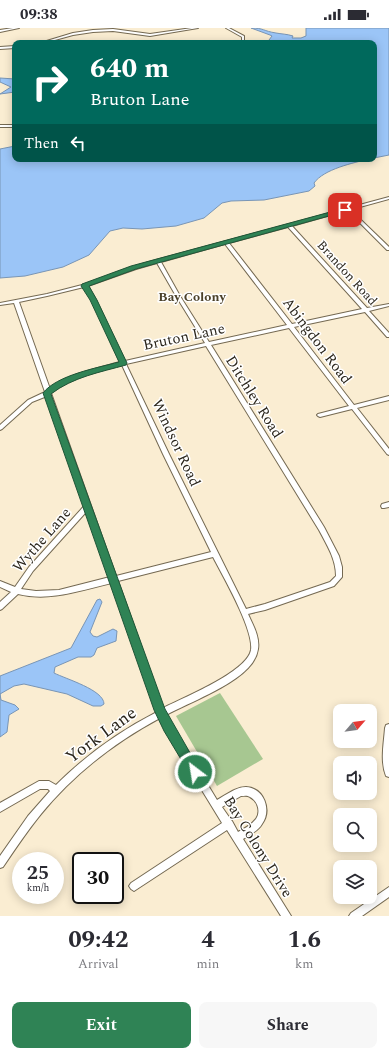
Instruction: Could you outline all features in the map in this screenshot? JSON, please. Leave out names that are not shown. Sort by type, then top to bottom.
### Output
[{"type":"street","points":[[0,31],[17,28]]},
{"type":"street","points":[[120,31],[126,28]]},
{"type":"street","points":[[52,40],[82,32],[101,30],[154,35],[197,28]]},
{"type":"street","points":[[227,28],[243,37],[243,40]]},
{"type":"street","points":[[0,48],[12,47]]},
{"type":"street","points":[[0,126],[12,126]]},
{"type":"street","points":[[0,304],[84,286],[158,261],[389,198]]},
{"type":"street","points":[[346,210],[349,211],[389,249]]},
{"type":"street","name":"Brandon Road","points":[[289,225],[389,336]]},
{"type":"street","points":[[382,243],[389,242]]},
{"type":"street","name":"Abingdon Road","points":[[226,243],[389,454]]},
{"type":"street","name":"Ditchley Road","points":[[158,261],[319,524],[338,562],[339,574],[336,581],[328,586],[244,612]]},
{"type":"street","name":"Windsor Road","points":[[84,286],[94,300],[214,554],[244,612]]},
{"type":"street","name":"Bay Colony Drive","points":[[16,301],[87,507],[161,714],[286,916]]},
{"type":"street","name":"Bruton Lane","points":[[0,428],[30,401],[47,393],[56,386],[76,377],[123,363],[389,305]]},
{"type":"street","points":[[320,415],[389,398]]},
{"type":"street","name":"Wythe Lane","points":[[0,607],[16,590],[31,569],[87,507]]},
{"type":"street","points":[[0,584],[16,590],[31,593],[58,593],[214,554]]},
{"type":"street","name":"York Lane","points":[[0,864],[42,806],[79,769],[117,740],[143,723],[219,684],[248,663],[254,653],[255,641],[244,612]]},
{"type":"street","points":[[389,728],[386,746],[389,773]]},
{"type":"street","points":[[0,808],[39,785],[49,785],[57,790]]},
{"type":"street","points":[[216,805],[241,792],[251,792],[260,799],[263,809],[261,819],[252,828],[237,838]]},
{"type":"street","points":[[134,886],[228,824]]},
{"type":"street","points":[[354,916],[389,892]]},
{"type":"green space","points":[[220,693],[263,759],[217,786],[176,716]]},
{"type":"water","points":[[251,28],[259,28],[291,35],[293,36],[292,38],[301,38],[306,36],[306,28],[389,28],[389,155],[377,157],[377,40],[269,40],[272,36]]},
{"type":"water","points":[[0,78],[12,79],[12,92],[0,94],[11,87],[0,82]]},
{"type":"water","points":[[12,147],[12,162],[355,162],[339,167],[325,174],[314,183],[315,186],[309,191],[264,200],[231,201],[222,203],[204,218],[176,226],[142,229],[123,228],[110,231],[89,255],[63,267],[25,276],[0,278],[0,149]]},
{"type":"water","points":[[100,599],[102,602],[90,632],[93,636],[97,637],[113,629],[117,631],[116,641],[97,648],[94,655],[91,657],[78,657],[55,667],[54,673],[98,694],[104,704],[101,706],[93,706],[67,694],[24,684],[14,686],[0,694],[0,676],[71,648],[97,600]]},
{"type":"water","points":[[0,694],[1,700],[15,705],[19,709],[9,715],[7,732],[0,737]]},
{"type":"district","name":"Bay Colony","points":[[192,297]]},
{"type":"route","points":[[195,772],[168,727],[160,710],[141,661],[47,393],[56,386],[76,377],[123,363],[94,300],[84,286],[134,268],[345,210]]}]
